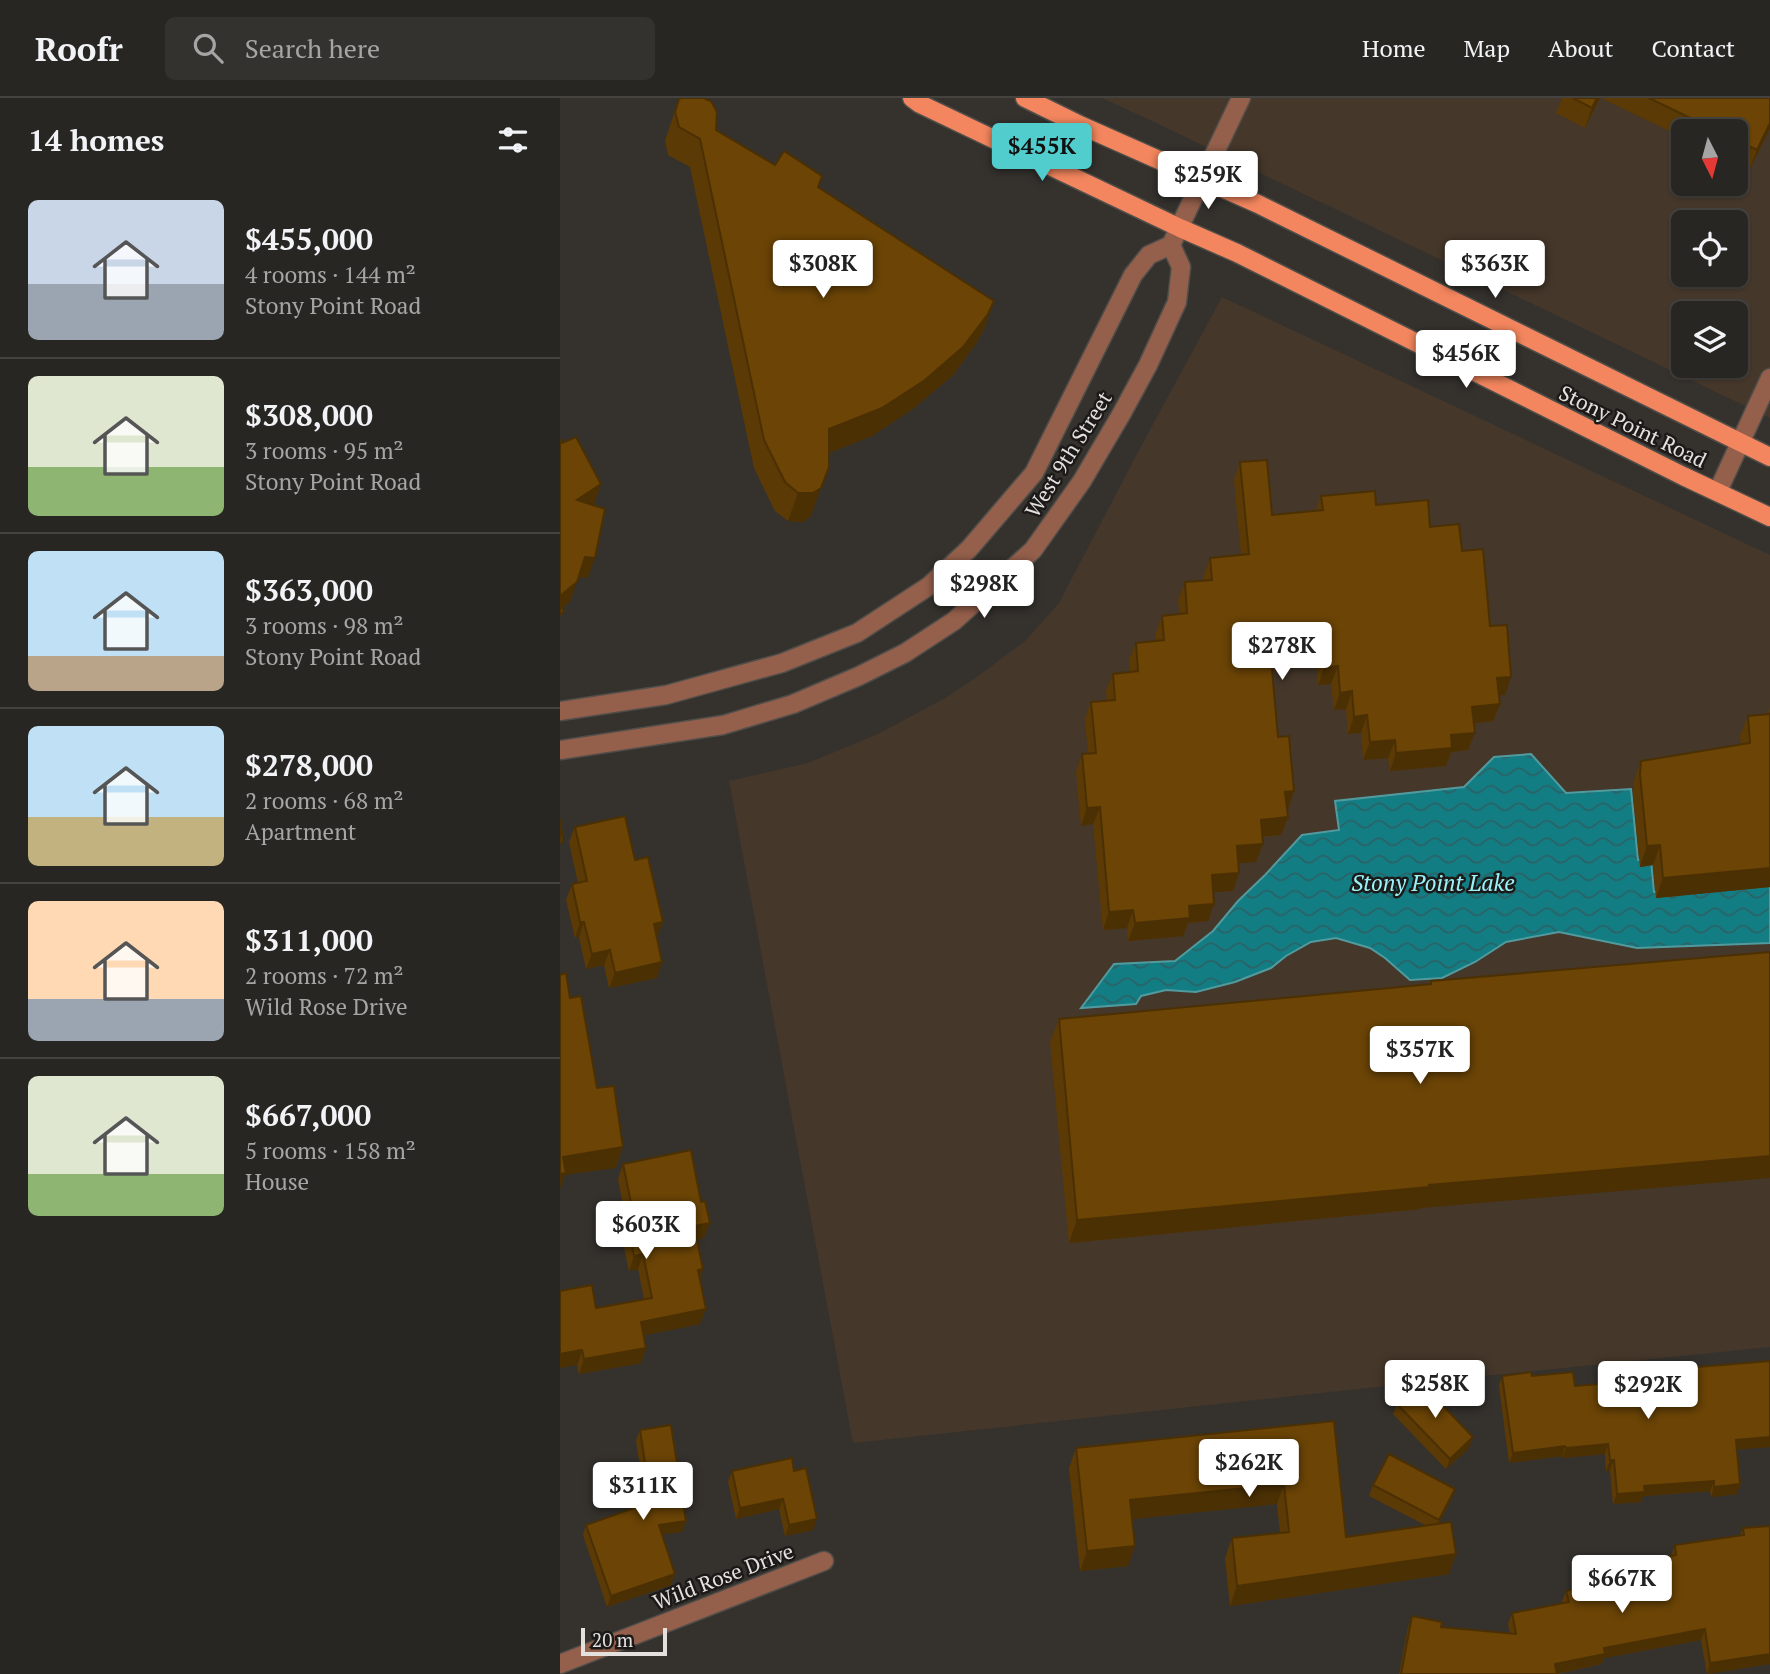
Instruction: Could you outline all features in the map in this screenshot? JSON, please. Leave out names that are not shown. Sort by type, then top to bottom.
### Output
[{"type":"main road","name":"Stony Point Road","points":[[912,98],[1237,253],[1770,517]]},
{"type":"main road","name":"Stony Point Road","points":[[1025,98],[1258,204],[1770,457]]},
{"type":"street","name":"West 9th Street","points":[[560,711],[666,695],[782,663],[857,633],[929,586],[969,549],[1034,473],[1133,275],[1149,255],[1171,245],[1241,98]]},
{"type":"street","name":"West 9th Street","points":[[560,750],[723,725],[793,704],[905,653],[954,621],[1033,550],[1082,481],[1122,414],[1177,302],[1181,267],[1171,245]]},
{"type":"street","points":[[1718,491],[1770,378]]},
{"type":"street","name":"Wild Rose Drive","points":[[560,1664],[824,1561]]},
{"type":"shaded area","points":[[1102,98],[1770,98],[1770,418],[1687,378],[1748,378],[1748,301],[1671,301],[1671,370]]},
{"type":"shaded area","points":[[1222,297],[1770,555],[1770,1347],[853,1443],[729,781],[808,763],[880,733],[945,698],[1025,641],[1059,603]]},
{"type":"water","name":"Stony Point Lake","points":[[1531,754],[1566,793],[1631,789],[1638,860],[1651,860],[1654,892],[1770,882],[1770,943],[1637,948],[1559,932],[1506,942],[1475,962],[1442,978],[1410,980],[1370,948],[1336,938],[1311,942],[1271,968],[1235,982],[1196,992],[1166,990],[1141,996],[1136,1004],[1081,1008],[1114,964],[1175,961],[1213,931],[1302,835],[1339,830],[1335,801],[1464,787],[1494,757]]},
{"type":"building","points":[[681,98],[703,98],[711,101],[717,112],[716,130],[775,165],[784,151],[822,176],[818,187],[994,301],[988,314],[963,347],[925,380],[882,408],[829,429],[829,467],[821,488],[813,493],[798,493],[785,482],[764,440],[700,139],[679,127],[675,112]]},
{"type":"building","points":[[1573,98],[1597,98],[1592,108]]},
{"type":"building","points":[[1649,98],[1770,98],[1770,123],[1757,150],[1748,146],[1748,119],[1692,119]]},
{"type":"building","points":[[576,437],[601,484],[577,500],[605,509],[595,558],[585,557],[577,582],[560,596],[560,439],[562,443]]},
{"type":"building","points":[[1267,460],[1272,515],[1323,510],[1321,496],[1375,491],[1376,505],[1428,500],[1430,527],[1459,524],[1462,551],[1483,549],[1490,626],[1507,625],[1511,677],[1497,678],[1500,704],[1472,707],[1475,733],[1451,735],[1452,748],[1396,753],[1395,740],[1370,742],[1367,715],[1354,717],[1352,691],[1340,693],[1338,666],[1324,668],[1322,643],[1270,647],[1278,737],[1289,736],[1294,791],[1285,792],[1288,817],[1261,820],[1263,844],[1237,846],[1239,873],[1212,875],[1214,904],[1189,906],[1190,918],[1135,923],[1133,910],[1109,912],[1100,807],[1087,808],[1082,754],[1096,753],[1091,702],[1115,700],[1113,674],[1138,671],[1136,643],[1164,640],[1162,616],[1187,613],[1185,582],[1212,580],[1210,558],[1249,554],[1240,462]]},
{"type":"building","points":[[1770,714],[1770,868],[1663,878],[1660,845],[1647,846],[1641,761],[1750,743],[1748,716]]},
{"type":"building","points":[[625,816],[635,860],[648,857],[663,922],[654,924],[662,962],[615,973],[610,950],[592,954],[584,922],[580,922],[572,884],[587,881],[575,827]]},
{"type":"building","points":[[560,819],[563,842],[560,843]]},
{"type":"building","points":[[1770,952],[1770,1156],[1429,1185],[1077,1220],[1059,1019],[1431,984],[1431,981]]},
{"type":"building","points":[[566,973],[570,998],[581,996],[597,1088],[614,1086],[623,1147],[563,1157],[566,1173],[560,1174],[560,975]]},
{"type":"building","points":[[691,1150],[701,1202],[705,1201],[710,1223],[694,1226],[703,1269],[698,1270],[706,1309],[641,1322],[646,1348],[584,1359],[582,1350],[560,1354],[560,1291],[592,1285],[596,1308],[652,1298],[643,1254],[634,1256],[627,1218],[634,1217],[623,1164]]},
{"type":"building","points":[[1770,1361],[1770,1437],[1736,1440],[1740,1484],[1714,1487],[1714,1481],[1644,1486],[1645,1492],[1617,1494],[1614,1460],[1610,1460],[1608,1444],[1513,1453],[1502,1376],[1531,1372],[1532,1376],[1573,1372],[1575,1386],[1650,1380],[1649,1371]]},
{"type":"building","points":[[1420,1382],[1473,1437],[1450,1459],[1397,1404]]},
{"type":"building","points":[[1334,1421],[1346,1537],[1451,1522],[1456,1554],[1237,1586],[1232,1538],[1289,1532],[1284,1484],[1130,1500],[1135,1546],[1087,1551],[1076,1448]]},
{"type":"building","points":[[671,1425],[686,1521],[659,1525],[675,1574],[611,1596],[586,1525],[651,1502],[640,1430]]},
{"type":"building","points":[[1389,1454],[1455,1489],[1439,1520],[1373,1485]]},
{"type":"building","points":[[792,1458],[794,1471],[806,1468],[817,1519],[789,1525],[783,1499],[740,1508],[732,1471]]},
{"type":"building","points":[[1770,1526],[1770,1654],[1710,1663],[1705,1629],[1604,1648],[1605,1654],[1555,1664],[1557,1674],[1401,1674],[1412,1616],[1442,1622],[1441,1627],[1516,1634],[1512,1613],[1569,1602],[1566,1591],[1623,1579],[1621,1565],[1676,1555],[1675,1545],[1744,1535],[1743,1528]]}]
